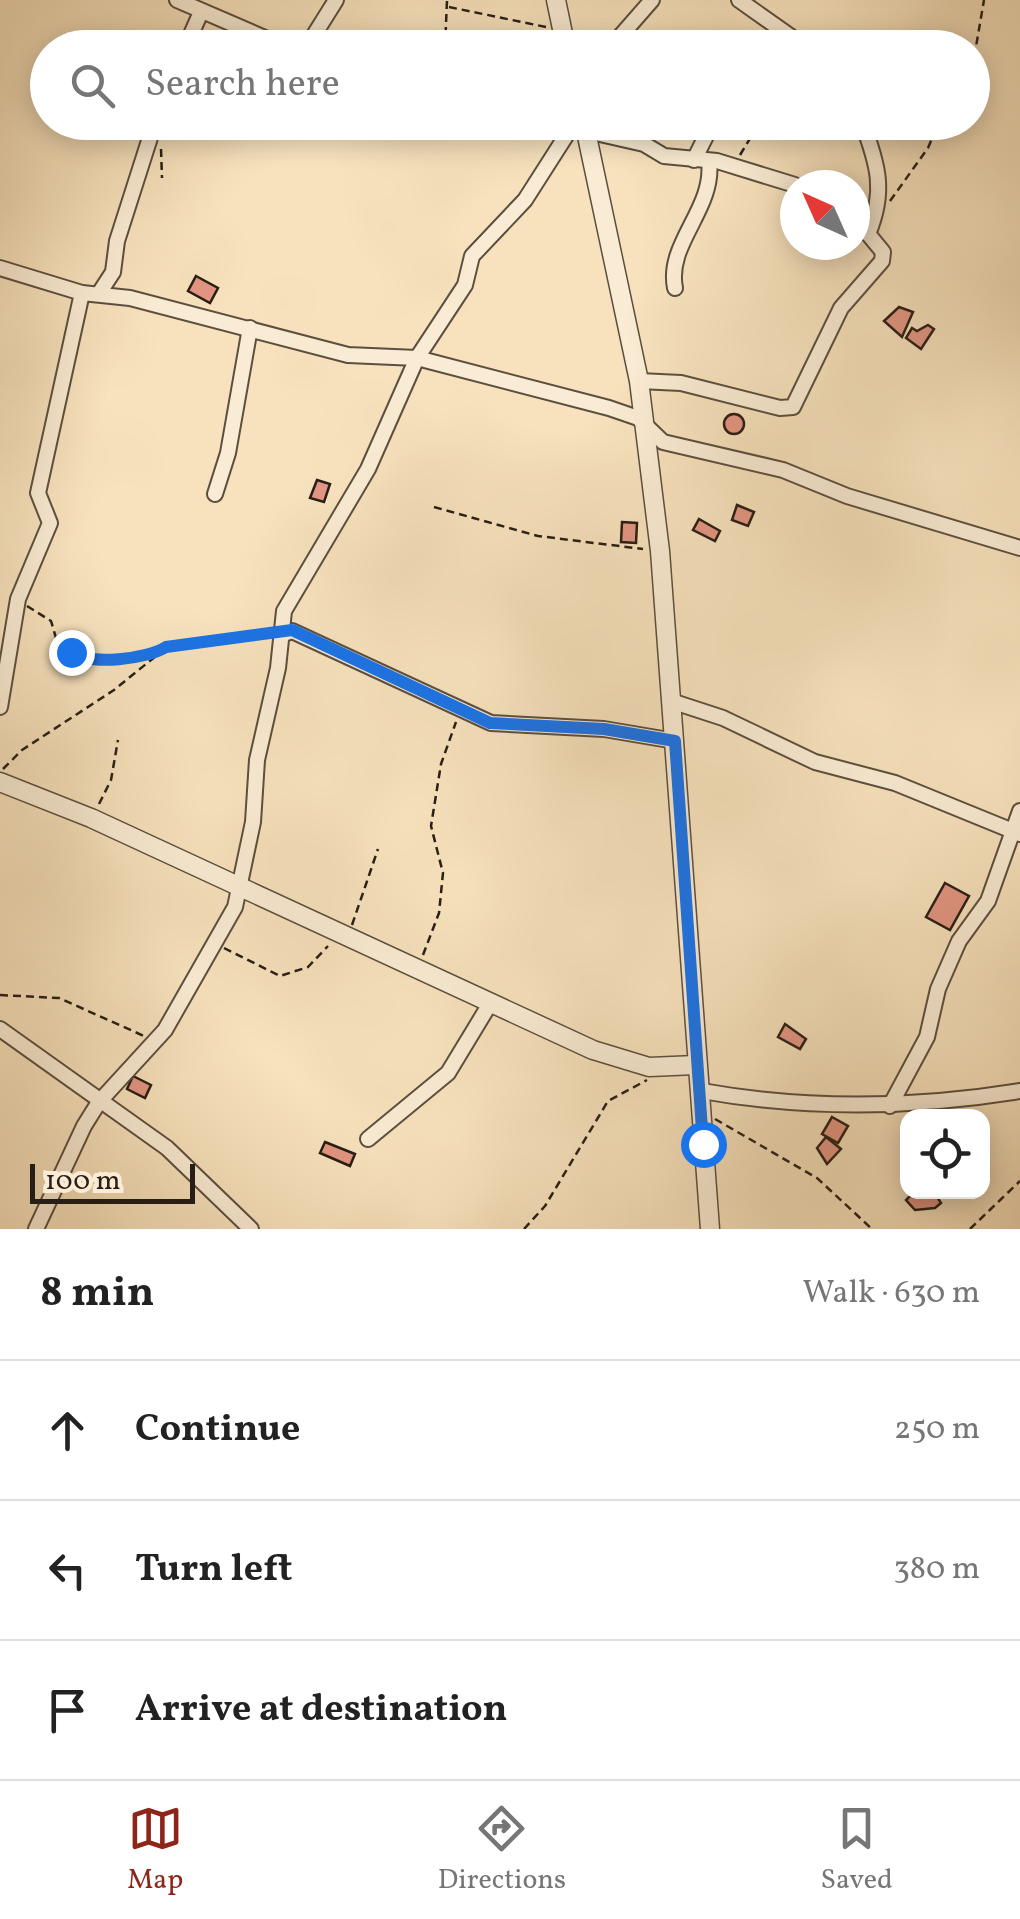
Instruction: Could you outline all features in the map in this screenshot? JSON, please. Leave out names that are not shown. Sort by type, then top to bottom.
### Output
[{"type":"street","points":[[177,0],[244,30]]},
{"type":"street","points":[[317,30],[336,0]]},
{"type":"street","points":[[556,0],[562,30]]},
{"type":"street","points":[[626,30],[652,0]]},
{"type":"street","points":[[738,0],[781,30]]},
{"type":"street","points":[[193,30],[201,12]]},
{"type":"street","points":[[100,292],[113,272],[117,240],[154,140]]},
{"type":"street","points":[[36,1229],[98,1102],[154,1042],[215,942],[242,888],[257,760],[284,634],[284,611],[368,469],[417,358],[464,285],[472,256],[525,200],[564,140]]},
{"type":"street","points":[[578,140],[639,381],[645,426],[674,702],[710,1229]]},
{"type":"street","points":[[626,140],[644,144],[664,156],[737,166],[780,180]]},
{"type":"street","points":[[675,288],[673,263],[704,204],[701,160],[707,140]]},
{"type":"street","points":[[869,140],[879,167],[881,188],[870,227]]},
{"type":"street","points":[[639,381],[681,383],[780,408],[793,407],[841,308],[882,262],[883,252],[870,236]]},
{"type":"street","points":[[0,268],[82,292],[100,292],[348,355],[417,358],[609,408],[631,414],[663,442],[783,470],[847,496],[1016,542]]},
{"type":"street","points":[[0,707],[18,600],[50,522],[38,494],[82,292]]},
{"type":"street","points":[[215,494],[228,452],[250,328]]},
{"type":"street","points":[[284,634],[292,630],[326,644],[464,714],[509,726],[604,729],[675,741]]},
{"type":"street","points":[[674,702],[723,718],[815,762],[923,793],[1015,833]]},
{"type":"street","points":[[0,782],[92,818],[593,1050],[670,1069],[696,1065]]},
{"type":"street","points":[[890,1106],[927,1037],[938,989],[959,941],[988,902],[1020,810]]},
{"type":"street","points":[[368,1139],[448,1072],[490,1002]]},
{"type":"street","points":[[0,1030],[167,1148],[251,1229]]},
{"type":"street","points":[[702,1091],[750,1100],[890,1106],[1020,1091]]},
{"type":"path","points":[[447,0],[447,30]]},
{"type":"path","points":[[979,30],[984,0]]},
{"type":"path","points":[[449,6],[533,30]]},
{"type":"path","points":[[159,140],[162,178]]},
{"type":"path","points":[[737,166],[751,140]]},
{"type":"path","points":[[889,204],[932,140]]},
{"type":"path","points":[[434,508],[538,536],[660,551]]},
{"type":"path","points":[[18,600],[51,621],[56,638],[79,658],[154,656]]},
{"type":"path","points":[[0,774],[22,750],[114,690],[154,656],[177,645],[284,634]]},
{"type":"path","points":[[418,969],[438,913],[444,873],[431,838],[442,764],[455,723],[464,714]]},
{"type":"path","points":[[92,818],[110,780],[118,740]]},
{"type":"path","points":[[215,942],[264,971],[290,976],[316,960],[343,934],[378,849]]},
{"type":"path","points":[[0,996],[58,998],[111,1018],[154,1042]]},
{"type":"path","points":[[524,1229],[545,1206],[608,1101],[670,1069]]},
{"type":"path","points":[[704,1112],[828,1185],[872,1229]]},
{"type":"path","points":[[970,1229],[1020,1181]]},
{"type":"building","points":[[196,276],[218,288],[210,303],[188,291]]},
{"type":"building","points":[[899,307],[913,312],[902,337],[884,321]]},
{"type":"building","points":[[928,325],[934,329],[921,349],[906,338],[912,328],[917,331]]},
{"type":"building","points":[[734,414],[744,424],[734,434],[724,424]]},
{"type":"building","points":[[317,480],[330,484],[324,502],[310,498]]},
{"type":"building","points":[[737,505],[754,512],[748,526],[732,520]]},
{"type":"building","points":[[699,519],[720,531],[715,541],[693,530]]},
{"type":"building","points":[[622,522],[637,523],[636,543],[621,542]]},
{"type":"building","points":[[945,883],[969,896],[950,930],[926,917]]},
{"type":"building","points":[[785,1024],[806,1039],[800,1049],[778,1037]]},
{"type":"building","points":[[133,1076],[151,1085],[145,1098],[127,1089]]},
{"type":"building","points":[[832,1117],[848,1126],[838,1143],[822,1134]]},
{"type":"building","points":[[826,1137],[841,1149],[827,1164],[817,1148]]},
{"type":"building","points":[[325,1142],[355,1154],[350,1166],[320,1153]]},
{"type":"building","points":[[938,1199],[941,1203],[935,1208],[915,1210],[906,1200]]},
{"type":"route","points":[[71,652],[84,659],[135,658],[154,656],[177,645],[292,630],[490,723],[604,729],[675,741],[696,1065],[704,1112],[703,1144]]}]
